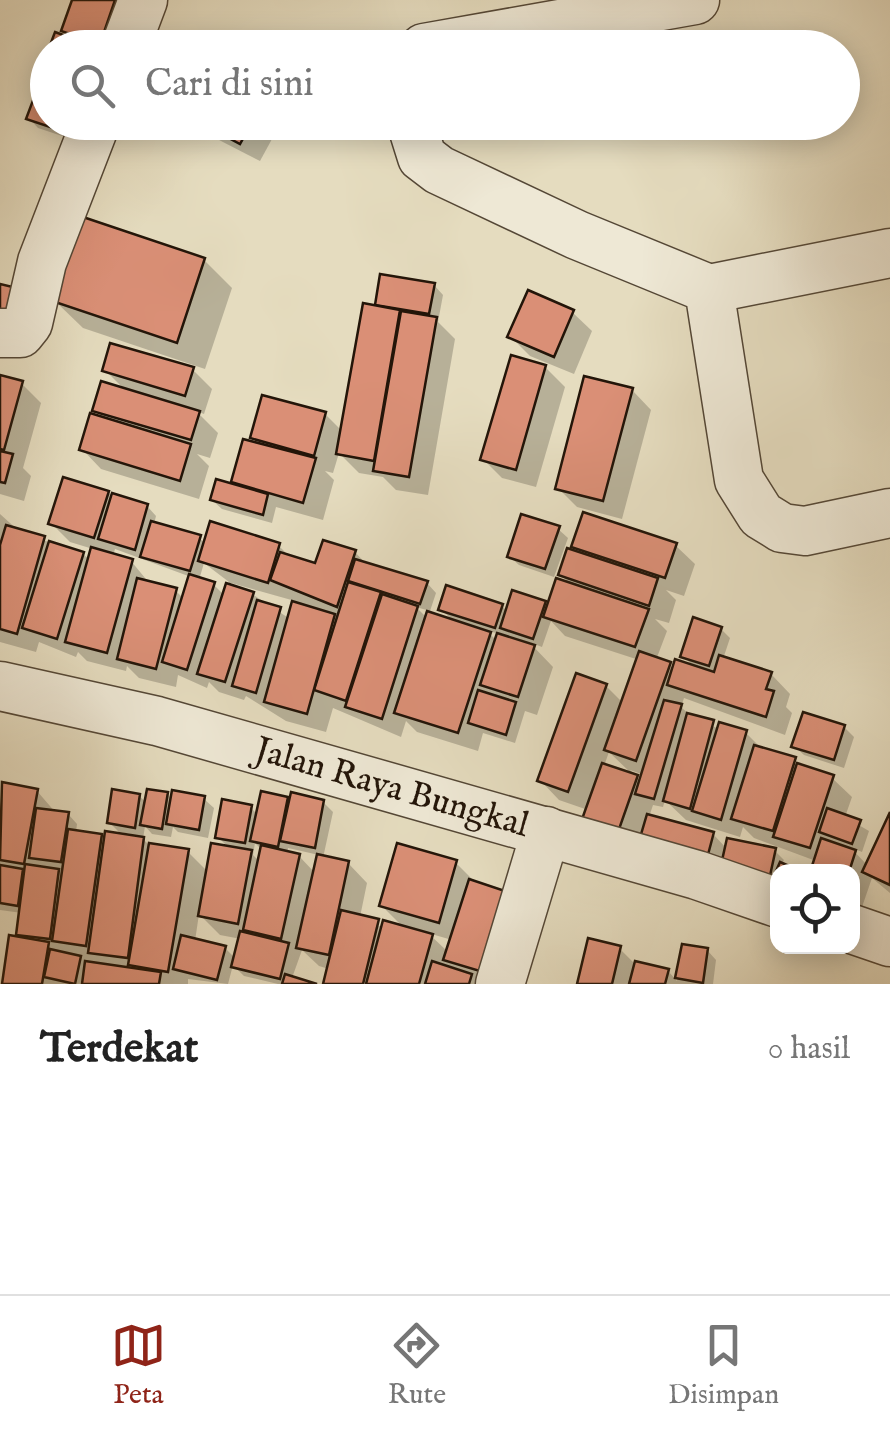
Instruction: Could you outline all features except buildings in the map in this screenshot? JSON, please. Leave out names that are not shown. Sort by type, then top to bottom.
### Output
[{"type":"street","points":[[132,30],[143,0]]},
{"type":"street","points":[[526,30],[695,0]]},
{"type":"street","points":[[0,333],[20,333],[28,323],[42,262],[89,140]]},
{"type":"street","points":[[417,140],[422,157],[438,170],[576,235],[709,289],[890,253]]},
{"type":"street","points":[[709,289],[739,480],[762,515],[782,528],[805,530],[890,513]]},
{"type":"street","name":"Jalan Raya Bungkal","points":[[0,686],[157,721],[770,901]]},
{"type":"street","points":[[500,984],[546,832]]},
{"type":"street","points":[[860,932],[890,942]]}]
